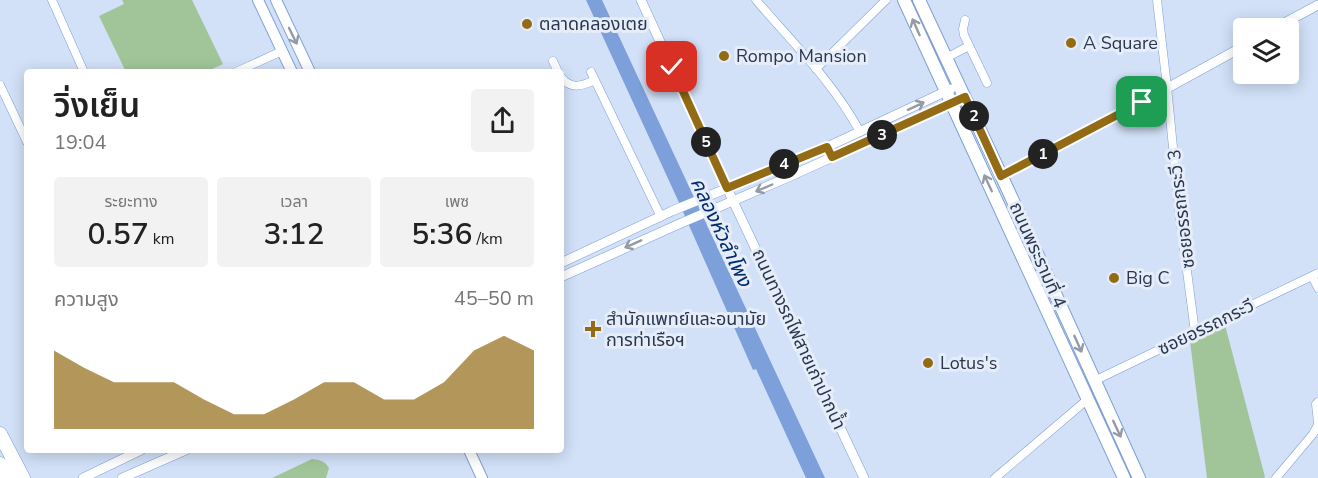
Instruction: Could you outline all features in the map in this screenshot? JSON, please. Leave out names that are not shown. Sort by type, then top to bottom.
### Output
[{"type":"highway","points":[[0,434],[20,477]]},
{"type":"highway","points":[[0,464],[20,477]]},
{"type":"main road","points":[[258,0],[291,69]]},
{"type":"main road","points":[[276,0],[309,69]]},
{"type":"main road","name":"ถนนพระรามที่ 4","points":[[904,0],[1124,478]]},
{"type":"main road","name":"ถนนพระรามที่ 4","points":[[919,0],[1139,478]]},
{"type":"main road","points":[[1082,386],[1095,381]]},
{"type":"main road","points":[[470,453],[482,478]]},
{"type":"main road","points":[[476,453],[488,478]]},
{"type":"street","points":[[52,0],[83,69]]},
{"type":"street","points":[[641,0],[727,188]]},
{"type":"street","points":[[756,0],[816,69],[848,110],[860,132]]},
{"type":"street","points":[[816,69],[886,0]]},
{"type":"street","name":"ซอยอรรถกระวี 3","points":[[1157,0],[1180,218],[1195,332]]},
{"type":"street","points":[[1294,18],[1318,5]]},
{"type":"street","points":[[965,20],[963,32],[987,83]]},
{"type":"street","points":[[946,58],[969,46]]},
{"type":"street","points":[[243,69],[282,51]]},
{"type":"street","points":[[1001,176],[1233,52]]},
{"type":"street","points":[[553,61],[557,69]]},
{"type":"street","points":[[564,81],[582,86],[593,76],[661,217]]},
{"type":"street","points":[[0,85],[24,136]]},
{"type":"street","points":[[564,261],[727,188],[962,91]]},
{"type":"street","points":[[564,276],[832,157],[948,97]]},
{"type":"street","points":[[827,147],[832,157]]},
{"type":"street","name":"ถนนทางรถไฟสายเก่าปากน้ำ","points":[[727,188],[864,478]]},
{"type":"street","points":[[582,253],[588,265]]},
{"type":"street","points":[[1315,275],[1318,288]]},
{"type":"street","name":"ซอยอรรถกระวี","points":[[1095,381],[1315,275]]},
{"type":"street","points":[[1000,477],[1088,399]]},
{"type":"street","points":[[1276,478],[1313,434],[1318,424],[1316,404],[1318,402]]},
{"type":"street","points":[[83,478],[135,453]]},
{"type":"street","points":[[122,478],[169,454]]},
{"type":"green space","points":[[122,0],[192,0],[223,64],[212,69],[125,69],[99,16],[124,4]]},
{"type":"green space","points":[[1225,325],[1264,478],[1207,478],[1190,341]]},
{"type":"green space","points":[[312,459],[322,461],[329,468],[326,478],[272,478]]},
{"type":"water","points":[[586,0],[602,0],[825,478],[806,478],[756,369],[753,370]]},
{"type":"place","name":"ตลาดคลองเตย","points":[[527,24]]},
{"type":"place","name":"A Square","points":[[1071,43]]},
{"type":"place","name":"Rompo Mansion","points":[[724,56]]},
{"type":"place","name":"Big C","points":[[1114,278]]},
{"type":"place","name":"สำนักแพทย์และอนามัย การท่าเรือฯ","points":[[593,329]]},
{"type":"place","name":"Lotus's","points":[[928,363]]},
{"type":"route","points":[[672,67],[727,188],[827,147],[832,157],[965,97],[1001,176],[1142,102]]},
{"type":"water label","name":"คลองหัวลำโพง","points":[[721,232]]}]
